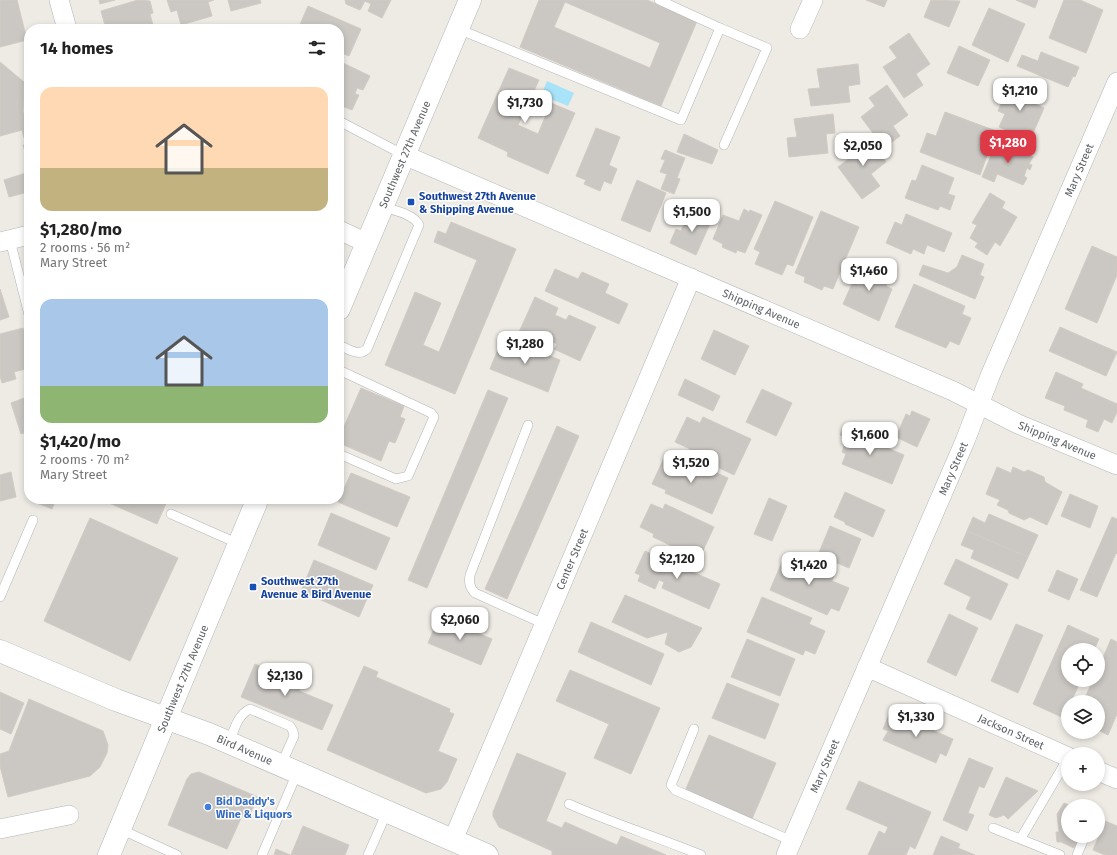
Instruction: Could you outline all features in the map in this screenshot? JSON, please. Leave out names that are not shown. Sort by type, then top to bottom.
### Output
[{"type":"main road","name":"Southwest 27th Avenue","points":[[344,297],[470,0]]},
{"type":"main road","name":"Southwest 27th Avenue","points":[[109,855],[239,544],[254,504]]},
{"type":"main road","name":"Bird Avenue","points":[[0,651],[166,719],[229,743],[487,855]]},
{"type":"street","points":[[59,0],[66,24]]},
{"type":"street","points":[[800,29],[813,0]]},
{"type":"street","name":"Mary Street","points":[[789,848],[979,404],[1113,104],[1117,82]]},
{"type":"street","name":"Shipping Avenue","points":[[404,155],[979,404],[1018,424],[1117,465]]},
{"type":"street","points":[[344,232],[367,243]]},
{"type":"street","points":[[5,241],[24,236]]},
{"type":"street","name":"Center Street","points":[[453,840],[691,278]]},
{"type":"street","name":"Jackson Street","points":[[867,667],[1061,755]]},
{"type":"street","points":[[1105,774],[1117,779]]},
{"type":"street","points":[[0,829],[69,815]]},
{"type":"lane","points":[[659,0],[767,48],[724,145]]},
{"type":"lane","points":[[458,29],[681,120],[720,28]]},
{"type":"lane","points":[[344,124],[404,155]]},
{"type":"lane","points":[[344,347],[358,353],[364,352],[367,349],[419,225],[418,222],[410,217],[383,206]]},
{"type":"lane","points":[[5,241],[24,300]]},
{"type":"lane","points":[[344,372],[431,413],[434,417],[408,476],[404,478],[396,479],[344,456]]},
{"type":"lane","points":[[528,426],[470,574],[469,583],[471,589],[475,592],[544,624]]},
{"type":"lane","points":[[171,514],[239,544]]},
{"type":"lane","points":[[0,597],[33,520]]},
{"type":"lane","points":[[229,743],[243,712],[250,709],[274,715],[290,726],[293,731],[294,736],[289,769],[262,855]]},
{"type":"lane","points":[[694,729],[671,785],[675,790],[789,848]]},
{"type":"lane","points":[[1021,838],[1061,770]]},
{"type":"lane","points":[[569,804],[606,820],[645,832],[701,855]]},
{"type":"lane","points":[[368,855],[387,812]]},
{"type":"lane","points":[[993,828],[1060,855]]},
{"type":"lane","points":[[120,829],[177,855]]},
{"type":"lane","points":[[1076,855],[1082,843]]},
{"type":"water","points":[[547,81],[574,93],[568,106],[546,97],[544,100],[540,98]]},
{"type":"building","points":[[0,0],[17,0],[24,28],[24,41],[0,47]]},
{"type":"building","points":[[99,0],[115,0],[100,4]]},
{"type":"building","points":[[138,0],[150,1],[153,13],[150,14],[153,24],[105,24],[101,11]]},
{"type":"building","points":[[167,0],[214,0],[208,2],[212,16],[184,24],[181,24],[177,10],[171,12]]},
{"type":"building","points":[[228,0],[260,0],[261,3],[231,11]]},
{"type":"building","points":[[345,0],[391,0],[382,18],[368,11],[371,4],[365,1],[360,10],[346,4]]},
{"type":"building","points":[[539,0],[647,0],[697,21],[661,106],[520,47]],"holes":[[[565,2],[660,43],[650,68],[554,27]]]},
{"type":"building","points":[[866,0],[887,0],[884,7]]},
{"type":"building","points":[[931,0],[960,1],[949,27],[924,17]]},
{"type":"building","points":[[1016,0],[1038,0],[1035,8]]},
{"type":"building","points":[[1064,0],[1080,0],[1103,10],[1086,53],[1049,38]]},
{"type":"building","points":[[308,6],[361,29],[349,56],[344,54],[344,24],[300,24]]},
{"type":"building","points":[[989,8],[1025,24],[1008,62],[972,45]]},
{"type":"building","points":[[909,33],[930,64],[916,74],[923,85],[904,98],[883,67],[897,58],[889,47]]},
{"type":"building","points":[[959,46],[990,60],[978,86],[947,73]]},
{"type":"building","points":[[1041,52],[1079,67],[1075,77],[1073,76],[1068,87],[1017,66],[1022,55],[1038,61]]},
{"type":"building","points":[[0,62],[24,82],[24,138],[22,130],[0,136]]},
{"type":"building","points":[[344,63],[370,76],[363,90],[357,88],[355,94],[359,95],[352,110],[344,107]]},
{"type":"building","points":[[858,64],[860,84],[848,86],[850,102],[811,106],[808,89],[820,88],[817,69]]},
{"type":"building","points":[[509,68],[539,80],[518,125],[538,134],[551,103],[575,113],[548,174],[507,156],[508,152],[478,138]]},
{"type":"building","points":[[887,85],[908,115],[893,126],[900,136],[884,148],[861,117],[875,106],[869,98]]},
{"type":"building","points":[[1009,85],[1016,88],[1017,85],[1033,92],[1029,101],[1044,108],[1030,140],[999,127],[1005,114],[998,111]]},
{"type":"building","points":[[945,112],[996,131],[980,175],[920,152],[927,133],[936,136]]},
{"type":"building","points":[[833,114],[835,133],[826,134],[828,153],[789,157],[787,138],[797,137],[794,119]]},
{"type":"building","points":[[596,128],[620,137],[609,165],[617,169],[611,184],[604,181],[600,191],[584,184],[586,180],[576,176]]},
{"type":"building","points":[[684,134],[718,150],[712,164],[677,152]]},
{"type":"building","points":[[865,135],[886,162],[871,174],[880,186],[862,199],[838,167],[854,155],[849,147]]},
{"type":"building","points":[[997,141],[1033,157],[1029,164],[1032,165],[1030,170],[1027,168],[1024,176],[1027,178],[1023,185],[997,174],[994,182],[982,177]]},
{"type":"building","points":[[665,150],[685,158],[677,178],[680,179],[674,194],[661,189],[667,174],[660,172],[665,160],[661,159]]},
{"type":"building","points":[[922,165],[954,178],[948,194],[955,196],[950,210],[940,206],[938,210],[905,198],[912,180],[916,181]]},
{"type":"building","points":[[24,174],[24,193],[9,197],[4,180]]},
{"type":"building","points":[[637,180],[666,193],[650,232],[621,220]]},
{"type":"building","points":[[990,193],[1005,202],[1002,208],[1017,217],[1000,246],[995,242],[987,255],[975,247],[978,243],[970,238],[977,225],[972,223]]},
{"type":"building","points":[[775,201],[813,217],[793,266],[787,264],[782,275],[755,264],[760,252],[754,249]]},
{"type":"building","points":[[744,209],[749,212],[750,210],[762,215],[745,253],[737,250],[736,253],[722,247],[723,244],[713,239],[723,215],[739,221]]},
{"type":"building","points":[[690,210],[712,219],[696,255],[670,243],[676,229],[681,231]]},
{"type":"building","points":[[821,211],[859,227],[833,289],[824,286],[822,290],[804,282],[805,277],[795,273]]},
{"type":"building","points":[[906,214],[952,233],[944,252],[927,245],[924,254],[913,249],[911,254],[886,243],[895,222],[902,225]]},
{"type":"building","points":[[451,222],[516,249],[455,394],[385,365],[415,292],[441,303],[423,345],[439,352],[477,260],[434,242],[438,231],[446,234]]},
{"type":"building","points":[[1092,246],[1117,257],[1117,275],[1097,323],[1065,309]]},
{"type":"building","points":[[962,255],[984,264],[980,275],[984,277],[975,299],[919,275],[923,265],[948,273],[957,267]]},
{"type":"building","points":[[870,264],[882,269],[881,273],[890,277],[886,286],[892,289],[879,321],[843,304],[859,268],[866,271]]},
{"type":"building","points":[[555,269],[578,279],[582,272],[609,284],[605,293],[628,304],[619,324],[545,291]]},
{"type":"building","points":[[914,284],[965,306],[962,314],[971,318],[959,345],[950,341],[946,348],[895,327]]},
{"type":"building","points":[[0,289],[9,317],[0,320]]},
{"type":"building","points":[[535,297],[558,308],[555,315],[566,320],[569,315],[596,327],[580,361],[554,349],[557,344],[545,338],[542,343],[519,332]]},
{"type":"building","points":[[1060,327],[1117,352],[1106,376],[1049,351]]},
{"type":"building","points":[[23,328],[24,332],[24,369],[14,372],[16,379],[2,383],[0,376],[0,334]]},
{"type":"building","points":[[714,330],[749,346],[735,375],[701,359]]},
{"type":"building","points":[[503,337],[560,360],[548,392],[490,369]]},
{"type":"building","points":[[1056,372],[1083,384],[1081,388],[1117,404],[1117,412],[1112,423],[1104,419],[1098,432],[1086,427],[1088,420],[1064,410],[1065,406],[1045,398]]},
{"type":"building","points":[[685,379],[720,396],[713,411],[678,395]]},
{"type":"building","points":[[361,388],[404,406],[400,417],[405,419],[395,443],[389,441],[381,461],[344,445],[344,427]]},
{"type":"building","points":[[762,389],[792,403],[776,436],[746,422]]},
{"type":"building","points":[[488,390],[508,398],[427,588],[408,580]]},
{"type":"building","points":[[24,398],[24,433],[21,434],[11,403]]},
{"type":"building","points":[[912,411],[930,419],[917,447],[896,437],[906,414],[910,416]]},
{"type":"building","points":[[687,417],[700,423],[703,417],[751,439],[734,475],[688,453],[690,449],[675,442]]},
{"type":"building","points":[[844,425],[877,439],[875,443],[904,455],[892,484],[842,464],[846,454],[842,452],[847,438],[840,435]]},
{"type":"building","points":[[557,426],[579,436],[507,599],[485,589]]},
{"type":"building","points":[[680,457],[728,478],[712,514],[665,493],[666,490],[652,484],[664,458],[677,464]]},
{"type":"building","points":[[997,467],[1011,473],[1013,467],[1024,472],[1028,470],[1044,477],[1045,482],[1062,492],[1047,525],[1030,517],[1024,520],[1009,513],[1008,510],[997,505],[1000,500],[986,494]]},
{"type":"building","points":[[11,472],[16,497],[0,501],[0,475]]},
{"type":"building","points":[[351,473],[410,497],[397,527],[343,504],[344,504],[344,489]]},
{"type":"building","points":[[845,492],[885,510],[873,537],[845,524],[845,522],[834,517]]},
{"type":"building","points":[[1070,494],[1098,506],[1090,528],[1061,516]]},
{"type":"building","points":[[769,498],[787,506],[772,541],[754,534]]},
{"type":"building","points":[[40,504],[54,504],[52,509]]},
{"type":"building","points":[[111,504],[166,504],[157,524]]},
{"type":"building","points":[[651,504],[663,509],[665,504],[714,527],[699,559],[653,537],[654,534],[640,527]]},
{"type":"building","points":[[331,513],[390,538],[376,570],[318,545]]},
{"type":"building","points":[[989,514],[1038,535],[1028,557],[967,531],[973,517],[985,523]]},
{"type":"building","points":[[1112,517],[1117,519],[1117,554],[1116,553],[1097,597],[1080,590]]},
{"type":"building","points":[[90,518],[178,558],[130,661],[44,621]]},
{"type":"building","points":[[830,526],[861,539],[849,568],[818,555]]},
{"type":"building","points":[[967,531],[1028,557],[1018,579],[971,558],[974,550],[961,545]]},
{"type":"building","points":[[645,551],[720,584],[709,609],[662,588],[664,582],[659,580],[655,589],[638,581],[640,575],[635,573]]},
{"type":"building","points":[[785,555],[834,576],[832,581],[849,588],[839,611],[831,608],[827,615],[770,590]]},
{"type":"building","points":[[956,559],[1008,584],[991,620],[966,609],[971,597],[944,584]]},
{"type":"building","points":[[314,560],[373,585],[359,617],[301,591]]},
{"type":"building","points":[[1057,570],[1078,579],[1069,600],[1048,591]]},
{"type":"building","points":[[625,595],[702,628],[691,647],[679,652],[665,644],[668,632],[647,638],[612,622]]},
{"type":"building","points":[[762,597],[812,618],[809,624],[825,631],[815,654],[805,650],[803,655],[747,632]]},
{"type":"building","points":[[949,614],[978,628],[956,676],[927,662]]},
{"type":"building","points":[[439,617],[492,639],[481,665],[428,643]]},
{"type":"building","points":[[591,622],[664,654],[651,685],[578,652]]},
{"type":"building","points":[[1016,624],[1043,635],[1018,693],[991,681]]},
{"type":"building","points":[[1068,625],[1099,639],[1097,643],[1061,643],[1061,687],[1078,687],[1074,695],[1061,695],[1061,717],[1033,704]]},
{"type":"building","points":[[747,639],[795,659],[780,696],[731,677]]},
{"type":"building","points":[[1111,639],[1117,642],[1117,714],[1108,735],[1105,734],[1105,695],[1086,695],[1090,687],[1105,687],[1105,653]]},
{"type":"building","points":[[255,664],[302,684],[299,691],[333,705],[322,730],[241,697]]},
{"type":"building","points":[[364,666],[378,672],[376,677],[450,709],[449,712],[454,714],[438,751],[457,759],[447,782],[441,789],[426,793],[327,750]]},
{"type":"building","points":[[570,670],[660,708],[631,774],[594,758],[609,724],[556,701]]},
{"type":"building","points":[[727,683],[779,704],[765,739],[712,718]]},
{"type":"building","points":[[0,692],[24,703],[11,734],[0,729]]},
{"type":"building","points":[[29,699],[103,731],[108,745],[107,753],[100,767],[90,776],[8,797],[0,766],[0,754],[9,751]]},
{"type":"building","points":[[890,712],[953,739],[946,756],[940,753],[936,763],[883,740],[888,731],[883,729]]},
{"type":"building","points":[[709,735],[776,763],[752,819],[685,791]]},
{"type":"building","points":[[517,753],[566,773],[546,821],[562,828],[565,822],[617,845],[621,836],[666,855],[552,855],[552,851],[499,827],[493,816],[493,812]]},
{"type":"building","points":[[969,758],[993,768],[984,788],[979,786],[968,813],[974,815],[967,831],[943,820]]},
{"type":"building","points":[[199,772],[258,797],[248,818],[242,816],[227,849],[168,825],[187,779],[191,774]]},
{"type":"building","points":[[1006,777],[1038,791],[1008,819],[1004,815],[996,818],[989,815]]},
{"type":"building","points":[[859,781],[931,812],[915,849],[910,846],[906,855],[868,855],[879,831],[885,834],[888,827],[846,809]]},
{"type":"building","points":[[1061,808],[1061,842],[1057,842],[1056,832],[1059,832],[1057,814]]},
{"type":"building","points":[[1105,821],[1117,826],[1117,855],[1105,855],[1093,850],[1096,843],[1105,843]]},
{"type":"building","points":[[303,826],[349,845],[345,855],[291,855]]},
{"type":"building","points":[[941,836],[960,844],[958,848],[975,855],[933,855]]},
{"type":"building","points":[[1063,843],[1076,843],[1074,848]]},
{"type":"building","points":[[276,849],[290,855],[274,855]]},
{"type":"place","name":"Southwest 27th Avenue & Shipping Avenue","points":[[411,202]]},
{"type":"place","name":"Southwest 27th Avenue & Bird Avenue","points":[[253,587]]},
{"type":"place","name":"Bid Daddy's Wine & Liquors","points":[[208,807]]}]
